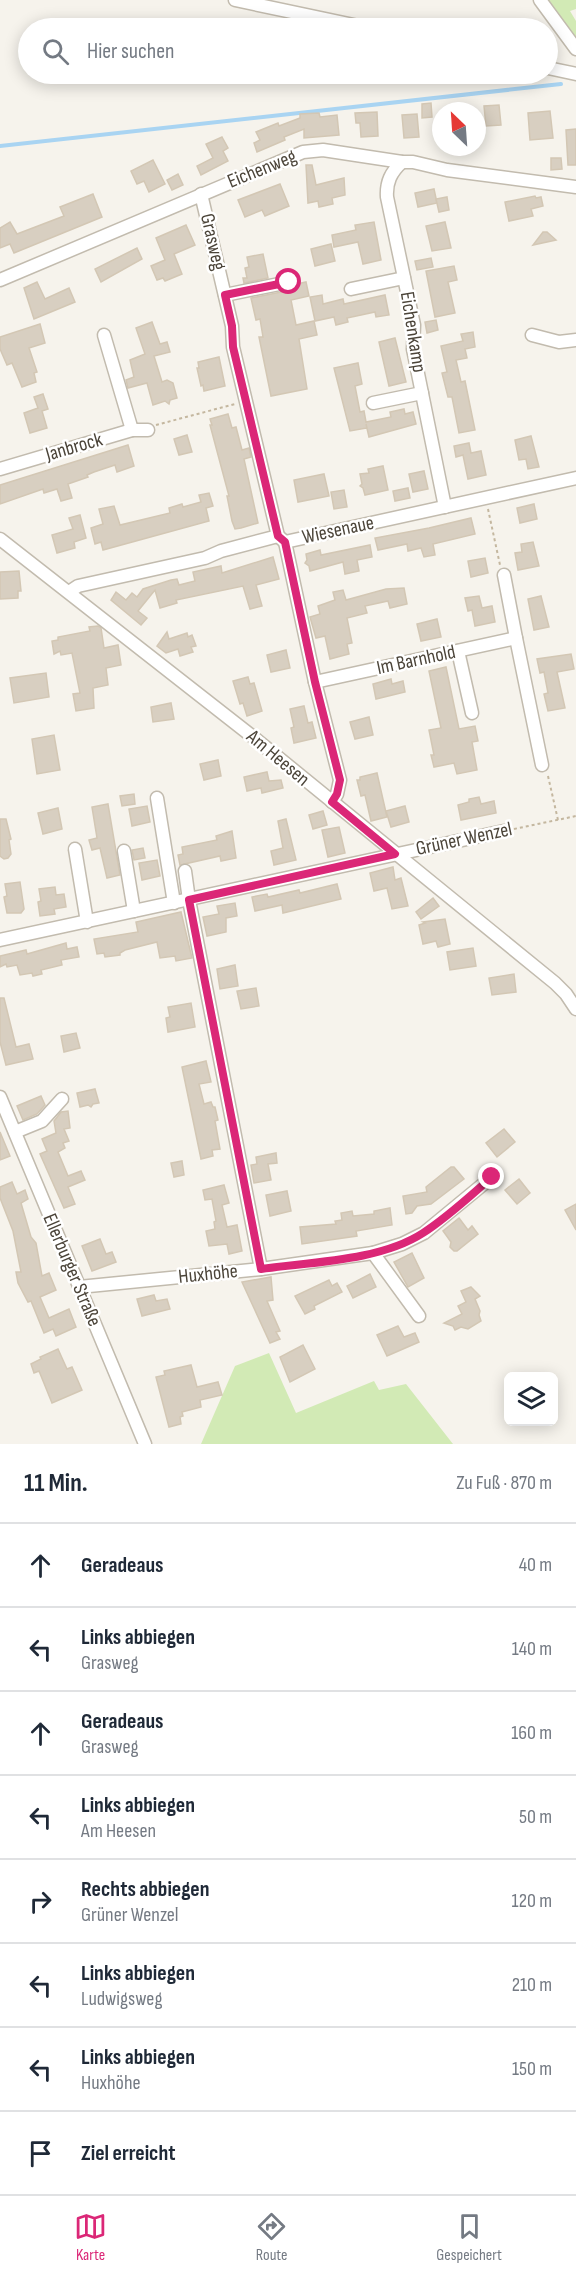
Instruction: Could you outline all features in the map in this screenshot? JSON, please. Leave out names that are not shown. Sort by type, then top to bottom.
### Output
[{"type":"street","points":[[235,0],[320,18]]},
{"type":"street","points":[[540,0],[553,18]]},
{"type":"street","points":[[558,24],[576,49]]},
{"type":"street","points":[[558,70],[576,74]]},
{"type":"street","name":"Eichenweg","points":[[0,280],[303,152],[323,150],[576,188]]},
{"type":"street","name":"Eichenkamp","points":[[402,162],[391,174],[387,190],[414,325],[413,349],[445,507]]},
{"type":"street","name":"Grasweg","points":[[201,194],[232,326],[233,347],[340,780],[337,794],[332,802]]},
{"type":"street","points":[[351,289],[404,278]]},
{"type":"street","points":[[225,295],[289,282]]},
{"type":"street","points":[[532,334],[559,342],[576,340]]},
{"type":"street","points":[[104,335],[132,430]]},
{"type":"street","points":[[373,403],[422,393]]},
{"type":"street","name":"Janbrock","points":[[0,469],[132,430],[148,430]]},
{"type":"street","name":"Wiesenaue","points":[[69,592],[78,586],[205,558],[221,551],[445,507],[576,478]]},
{"type":"street","name":"Am Heesen","points":[[0,539],[226,715],[555,982],[576,1009]]},
{"type":"street","points":[[504,575],[542,765]]},
{"type":"street","name":"Im Barnhold","points":[[315,682],[516,638]]},
{"type":"street","points":[[458,651],[472,713]]},
{"type":"street","points":[[157,798],[174,903]]},
{"type":"street","name":"Grüner Wenzel","points":[[0,940],[504,831]]},
{"type":"street","points":[[75,849],[87,922]]},
{"type":"street","points":[[124,851],[134,911]]},
{"type":"street","points":[[185,871],[261,1269]]},
{"type":"street","name":"Ellerburger Straße","points":[[0,1097],[145,1444]]},
{"type":"street","points":[[15,1132],[42,1121],[62,1099]]},
{"type":"street","name":"Huxhöhe","points":[[79,1287],[261,1269],[373,1253],[402,1244],[423,1233],[492,1177]]},
{"type":"street","points":[[373,1253],[419,1316]]},
{"type":"path","points":[[148,430],[159,423],[246,401]]},
{"type":"path","points":[[486,498],[504,575]]},
{"type":"path","points":[[542,765],[548,776],[558,820]]},
{"type":"path","name":"Grüner Wenzel","points":[[504,831],[576,816]]},
{"type":"green space","points":[[545,0],[576,0],[576,9],[570,11],[576,21],[576,43],[558,18]]},
{"type":"green space","points":[[269,1353],[296,1413],[374,1381],[379,1390],[406,1384],[453,1444],[201,1444],[235,1366]]},
{"type":"building","points":[[431,103],[432,117],[422,118],[422,104]]},
{"type":"building","points":[[499,105],[501,125],[486,126],[486,106]]},
{"type":"building","points":[[550,111],[553,138],[530,140],[528,113]]},
{"type":"building","points":[[377,112],[378,136],[361,137],[360,123],[356,123],[355,113]]},
{"type":"building","points":[[319,113],[320,117],[337,115],[339,135],[304,138],[304,129],[257,152],[254,143],[260,140],[256,132],[278,123],[279,126],[300,118],[300,114]]},
{"type":"building","points":[[417,114],[419,137],[404,138],[402,115]]},
{"type":"building","points":[[576,129],[576,165],[568,165],[566,130]]},
{"type":"building","points":[[222,137],[228,148],[223,151],[228,161],[201,175],[197,166],[213,158],[206,144]]},
{"type":"building","points":[[551,158],[561,158],[562,169],[551,170]]},
{"type":"building","points":[[153,160],[165,184],[149,192],[144,181],[137,184],[131,171]]},
{"type":"building","points":[[306,165],[312,165],[316,185],[344,178],[345,195],[332,198],[333,204],[319,207],[318,201],[308,203]]},
{"type":"building","points":[[178,174],[183,185],[172,190],[167,180]]},
{"type":"building","points":[[280,184],[289,206],[265,216],[262,210],[245,217],[238,200]]},
{"type":"building","points":[[434,189],[437,203],[418,207],[415,193]]},
{"type":"building","points":[[93,194],[102,217],[14,253],[10,244],[0,248],[0,228],[10,222],[17,234],[64,216],[60,207]]},
{"type":"building","points":[[535,196],[536,198],[541,197],[543,206],[531,209],[533,216],[509,221],[505,202]]},
{"type":"building","points":[[447,197],[449,210],[439,212],[436,199]]},
{"type":"building","points":[[374,222],[381,260],[363,264],[358,242],[334,247],[332,235],[356,230],[355,225]]},
{"type":"building","points":[[445,222],[451,248],[432,251],[426,226]]},
{"type":"building","points":[[186,225],[195,245],[174,254],[182,274],[165,281],[163,278],[157,280],[151,266],[165,260],[156,238]]},
{"type":"building","points":[[543,232],[547,232],[556,240],[533,245]]},
{"type":"building","points":[[331,244],[335,261],[315,266],[311,249]]},
{"type":"building","points":[[137,248],[142,259],[101,282],[95,269]]},
{"type":"building","points":[[263,254],[268,278],[244,283],[243,278],[247,278],[245,268],[249,267],[247,257]]},
{"type":"building","points":[[431,258],[433,267],[417,270],[415,261]]},
{"type":"building","points":[[454,266],[457,280],[448,282],[455,313],[435,317],[426,271]]},
{"type":"building","points":[[37,282],[45,299],[69,288],[75,302],[34,319],[24,288]]},
{"type":"building","points":[[306,282],[309,296],[291,300],[296,325],[314,321],[317,335],[299,339],[307,389],[271,396],[259,337],[263,337],[260,319],[256,320],[251,298],[291,290],[297,284]]},
{"type":"building","points":[[322,295],[323,304],[343,299],[344,304],[385,295],[389,315],[376,317],[375,312],[347,318],[348,322],[336,325],[334,317],[315,321],[310,297]]},
{"type":"building","points":[[436,320],[438,330],[427,333],[425,322]]},
{"type":"building","points":[[152,322],[160,344],[167,342],[170,352],[154,356],[162,382],[167,380],[173,383],[177,398],[170,400],[169,404],[165,401],[153,405],[147,383],[128,388],[126,380],[134,377],[130,360],[145,354],[136,328]]},
{"type":"building","points":[[40,324],[45,343],[29,348],[37,372],[34,373],[36,382],[22,387],[12,363],[7,365],[0,349],[0,337]]},
{"type":"building","points":[[473,332],[475,347],[465,349],[467,358],[456,360],[461,382],[465,381],[475,430],[459,433],[452,397],[448,397],[442,373],[447,372],[441,346],[463,341],[461,334]]},
{"type":"building","points":[[395,338],[406,382],[389,386],[379,342]]},
{"type":"building","points":[[219,357],[225,386],[204,391],[197,368],[199,368],[198,362]]},
{"type":"building","points":[[358,363],[362,384],[355,386],[360,412],[364,411],[366,422],[391,417],[390,412],[404,409],[405,414],[413,412],[416,424],[369,437],[367,428],[350,431],[334,368]]},
{"type":"building","points":[[43,394],[48,409],[42,411],[47,428],[30,433],[24,413],[38,408],[34,397]]},
{"type":"building","points":[[228,414],[232,428],[236,427],[242,450],[249,448],[251,457],[244,459],[258,523],[235,529],[227,496],[229,496],[210,425],[212,425],[210,419]]},
{"type":"building","points":[[187,435],[192,452],[179,455],[174,439]]},
{"type":"building","points":[[531,436],[539,467],[528,469],[526,459],[519,460],[515,440]]},
{"type":"building","points":[[469,443],[471,453],[481,451],[486,475],[468,479],[463,455],[456,457],[454,446]]},
{"type":"building","points":[[128,445],[134,466],[117,472],[115,465],[68,484],[72,498],[61,501],[57,489],[44,493],[43,489],[0,504],[0,485]]},
{"type":"building","points":[[383,466],[388,490],[365,495],[360,486],[362,484],[360,474],[369,473],[368,469]]},
{"type":"building","points":[[424,471],[428,489],[413,492],[409,474]]},
{"type":"building","points":[[324,474],[329,496],[298,502],[294,480]]},
{"type":"building","points":[[408,488],[410,498],[395,501],[393,491]]},
{"type":"building","points":[[344,490],[347,507],[334,509],[331,492]]},
{"type":"building","points":[[209,493],[213,506],[206,508],[209,521],[103,550],[101,542],[95,544],[91,528],[103,524],[99,509],[114,506],[120,525],[170,513],[169,508],[182,504],[183,507],[201,502],[199,495]]},
{"type":"building","points":[[534,504],[537,519],[520,523],[517,508]]},
{"type":"building","points":[[80,515],[86,538],[74,542],[75,548],[57,553],[52,535],[73,529],[69,518]]},
{"type":"building","points":[[471,518],[475,534],[433,544],[435,555],[424,557],[421,548],[408,551],[407,544],[378,550],[375,538]]},
{"type":"building","points":[[533,542],[539,566],[518,570],[515,553],[522,552],[521,544]]},
{"type":"building","points":[[370,545],[372,557],[357,560],[359,571],[345,574],[343,562],[310,571],[309,566],[305,563],[306,554],[320,550],[321,555]]},
{"type":"building","points":[[273,557],[279,579],[256,585],[262,606],[250,609],[243,586],[176,600],[177,603],[160,608],[155,590],[138,611],[147,618],[141,625],[111,600],[116,592],[126,600],[132,593],[137,597],[143,589],[171,580],[177,579],[179,585],[195,581],[193,572],[221,566],[222,573]]},
{"type":"building","points":[[485,558],[488,573],[471,577],[468,561]]},
{"type":"building","points":[[19,571],[21,591],[18,591],[18,598],[0,599],[0,572]]},
{"type":"building","points":[[404,588],[407,604],[390,608],[388,601],[365,606],[367,613],[347,618],[352,643],[347,644],[349,654],[330,659],[325,636],[316,638],[310,617],[320,614],[318,606],[335,600],[333,592],[343,590],[346,600],[386,589]]},
{"type":"building","points":[[479,596],[482,608],[492,606],[495,622],[475,626],[472,610],[468,611],[465,598]]},
{"type":"building","points":[[541,596],[549,627],[534,630],[528,599]]},
{"type":"building","points":[[437,619],[441,637],[421,641],[417,624]]},
{"type":"building","points":[[89,627],[101,628],[104,648],[118,645],[121,665],[106,668],[108,685],[93,688],[94,708],[76,711],[73,694],[80,693],[72,653],[61,655],[60,651],[54,654],[52,641],[58,640],[58,637],[90,631]]},
{"type":"building","points":[[167,632],[169,639],[187,633],[188,637],[192,635],[196,646],[191,647],[193,652],[180,656],[178,649],[166,653],[157,646]]},
{"type":"building","points":[[286,650],[290,668],[271,672],[267,655]]},
{"type":"building","points":[[571,654],[574,669],[557,672],[565,708],[548,711],[544,694],[548,693],[544,672],[540,673],[537,659]]},
{"type":"building","points":[[446,667],[459,729],[475,726],[478,741],[472,742],[477,770],[457,774],[454,763],[434,767],[431,755],[434,755],[429,730],[441,728],[429,671]]},
{"type":"building","points":[[46,673],[49,697],[14,703],[10,678]]},
{"type":"building","points":[[248,677],[250,684],[254,683],[262,711],[247,716],[243,703],[240,704],[233,681]]},
{"type":"building","points":[[391,679],[392,684],[403,681],[405,692],[376,699],[373,684]]},
{"type":"building","points":[[171,703],[174,719],[153,722],[151,707]]},
{"type":"building","points":[[304,706],[308,723],[312,722],[316,738],[294,743],[291,728],[294,727],[290,709]]},
{"type":"building","points":[[369,717],[373,735],[355,739],[350,722]]},
{"type":"building","points":[[54,735],[60,770],[37,774],[32,739]]},
{"type":"building","points":[[218,760],[221,776],[204,780],[200,764]]},
{"type":"building","points":[[267,772],[269,781],[281,780],[283,788],[262,793],[261,788],[247,791],[244,777]]},
{"type":"building","points":[[377,773],[387,817],[371,821],[365,795],[361,796],[357,780],[360,780],[360,777]]},
{"type":"building","points":[[134,794],[135,804],[122,806],[120,796]]},
{"type":"building","points":[[479,797],[481,804],[494,801],[496,813],[461,820],[458,805]]},
{"type":"building","points":[[108,804],[120,875],[107,878],[100,848],[92,850],[89,840],[97,838],[92,807]]},
{"type":"building","points":[[147,806],[150,822],[132,826],[129,809]]},
{"type":"building","points":[[405,806],[409,822],[391,827],[386,811]]},
{"type":"building","points":[[58,808],[62,829],[43,834],[38,813]]},
{"type":"building","points":[[323,811],[327,825],[313,829],[309,815]]},
{"type":"building","points":[[0,819],[6,819],[11,839],[9,840],[11,854],[4,859],[0,856]]},
{"type":"building","points":[[286,819],[296,860],[274,865],[271,851],[283,848],[278,821]]},
{"type":"building","points":[[339,827],[345,853],[328,857],[322,830]]},
{"type":"building","points":[[232,831],[236,858],[221,861],[220,856],[180,865],[178,855],[183,854],[182,847],[217,840],[216,836]]},
{"type":"building","points":[[143,848],[145,858],[134,860],[132,850]]},
{"type":"building","points":[[157,860],[160,876],[142,880],[139,863]]},
{"type":"building","points":[[393,867],[395,880],[401,878],[408,906],[392,909],[387,888],[374,891],[370,873]]},
{"type":"building","points":[[20,882],[24,909],[21,913],[7,913],[4,897],[7,896],[5,884]]},
{"type":"building","points":[[337,884],[341,899],[283,913],[282,905],[255,911],[252,897],[267,894],[268,897],[299,890],[300,893]]},
{"type":"building","points":[[55,887],[56,895],[64,894],[66,907],[54,909],[55,914],[40,916],[39,889]]},
{"type":"building","points":[[433,898],[439,906],[421,919],[416,912]]},
{"type":"building","points":[[235,903],[237,916],[226,918],[226,932],[207,936],[203,917],[219,914],[217,906]]},
{"type":"building","points":[[181,912],[192,958],[176,961],[175,956],[160,958],[157,942],[125,950],[120,955],[105,957],[104,953],[97,954],[94,939],[138,932],[136,922]]},
{"type":"building","points":[[445,919],[450,944],[438,947],[436,941],[423,944],[419,925],[425,923],[423,922]]},
{"type":"building","points":[[66,943],[67,949],[77,947],[79,957],[61,960],[62,965],[41,970],[42,974],[20,975],[17,965],[7,967],[6,964],[0,967],[0,956],[26,950],[27,954]]},
{"type":"building","points":[[473,948],[476,966],[450,970],[447,952]]},
{"type":"building","points":[[235,965],[238,986],[220,989],[217,969]]},
{"type":"building","points":[[514,974],[516,992],[492,995],[489,978]]},
{"type":"building","points":[[256,988],[259,1006],[241,1009],[237,991]]},
{"type":"building","points":[[0,998],[4,998],[16,1047],[29,1044],[33,1059],[6,1065],[0,1042]]},
{"type":"building","points":[[191,1003],[195,1027],[168,1032],[166,1018],[170,1017],[168,1007]]},
{"type":"building","points":[[76,1033],[80,1048],[64,1052],[61,1036]]},
{"type":"building","points":[[206,1061],[211,1082],[199,1084],[204,1104],[211,1102],[215,1107],[220,1149],[212,1150],[213,1156],[201,1159],[182,1067]]},
{"type":"building","points":[[95,1089],[99,1103],[91,1107],[88,1105],[80,1107],[77,1093]]},
{"type":"building","points":[[41,1096],[45,1105],[37,1114],[23,1120],[17,1106]]},
{"type":"building","points":[[68,1111],[70,1128],[64,1129],[69,1141],[63,1143],[65,1148],[58,1152],[68,1176],[81,1171],[85,1180],[68,1187],[75,1204],[64,1208],[40,1154],[47,1151],[42,1139],[56,1133],[54,1121],[61,1112]]},
{"type":"building","points":[[504,1129],[515,1142],[497,1157],[486,1143]]},
{"type":"building","points":[[0,1132],[10,1156],[0,1160]]},
{"type":"building","points":[[276,1153],[277,1163],[268,1164],[271,1180],[254,1183],[251,1165],[257,1164],[256,1157]]},
{"type":"building","points":[[182,1161],[184,1175],[174,1177],[171,1163]]},
{"type":"building","points":[[454,1167],[464,1179],[431,1204],[417,1206],[412,1213],[406,1214],[403,1196],[427,1192],[426,1187]]},
{"type":"building","points":[[519,1179],[530,1193],[517,1204],[505,1190]]},
{"type":"building","points":[[12,1182],[17,1194],[25,1190],[28,1199],[21,1203],[31,1237],[36,1243],[42,1276],[49,1273],[56,1290],[40,1297],[49,1318],[69,1309],[76,1327],[56,1336],[53,1329],[44,1333],[31,1301],[28,1302],[18,1283],[16,1272],[21,1272],[13,1231],[0,1198],[0,1187]]},
{"type":"building","points":[[224,1185],[229,1203],[222,1205],[227,1227],[237,1225],[242,1251],[229,1254],[227,1244],[209,1246],[206,1231],[215,1229],[214,1222],[216,1221],[212,1199],[205,1200],[203,1190]]},
{"type":"building","points":[[287,1191],[291,1211],[270,1216],[266,1195]]},
{"type":"building","points":[[576,1204],[576,1230],[565,1210]]},
{"type":"building","points":[[390,1208],[392,1225],[356,1231],[357,1236],[302,1244],[300,1227],[336,1224],[335,1221],[342,1220],[341,1213],[352,1211],[353,1216],[374,1214],[374,1211]]},
{"type":"building","points":[[459,1218],[468,1230],[472,1226],[478,1234],[454,1251],[443,1231]]},
{"type":"building","points":[[100,1239],[106,1254],[112,1252],[116,1262],[92,1271],[82,1246]]},
{"type":"building","points":[[412,1253],[424,1278],[408,1287],[394,1262]]},
{"type":"building","points":[[370,1274],[376,1287],[353,1298],[347,1286]]},
{"type":"building","points":[[271,1277],[273,1300],[267,1301],[280,1331],[276,1332],[280,1339],[270,1343],[242,1282]]},
{"type":"building","points":[[329,1280],[332,1286],[337,1283],[342,1292],[314,1306],[315,1309],[305,1314],[295,1296]]},
{"type":"building","points":[[471,1287],[480,1296],[475,1299],[481,1321],[468,1329],[461,1327],[455,1330],[453,1326],[444,1323],[462,1314],[458,1306],[466,1302],[461,1291]]},
{"type":"building","points":[[154,1295],[156,1301],[167,1299],[170,1309],[142,1316],[137,1299]]},
{"type":"building","points":[[398,1326],[404,1337],[415,1333],[419,1342],[387,1356],[377,1335]]},
{"type":"building","points":[[303,1345],[315,1369],[290,1382],[280,1357]]},
{"type":"building","points":[[58,1349],[67,1369],[72,1367],[82,1390],[52,1403],[39,1371],[34,1373],[31,1364]]},
{"type":"building","points":[[191,1365],[197,1387],[218,1382],[222,1395],[200,1400],[201,1407],[182,1412],[181,1424],[169,1427],[156,1377],[165,1375],[164,1371]]},
{"type":"waterway","points":[[0,146],[561,84]]},
{"type":"route","points":[[289,282],[225,295],[232,326],[233,347],[278,536],[285,542],[308,640],[315,682],[340,780],[340,787],[332,802],[395,854],[189,900],[261,1269],[373,1253],[402,1244],[423,1233],[492,1177]]}]
